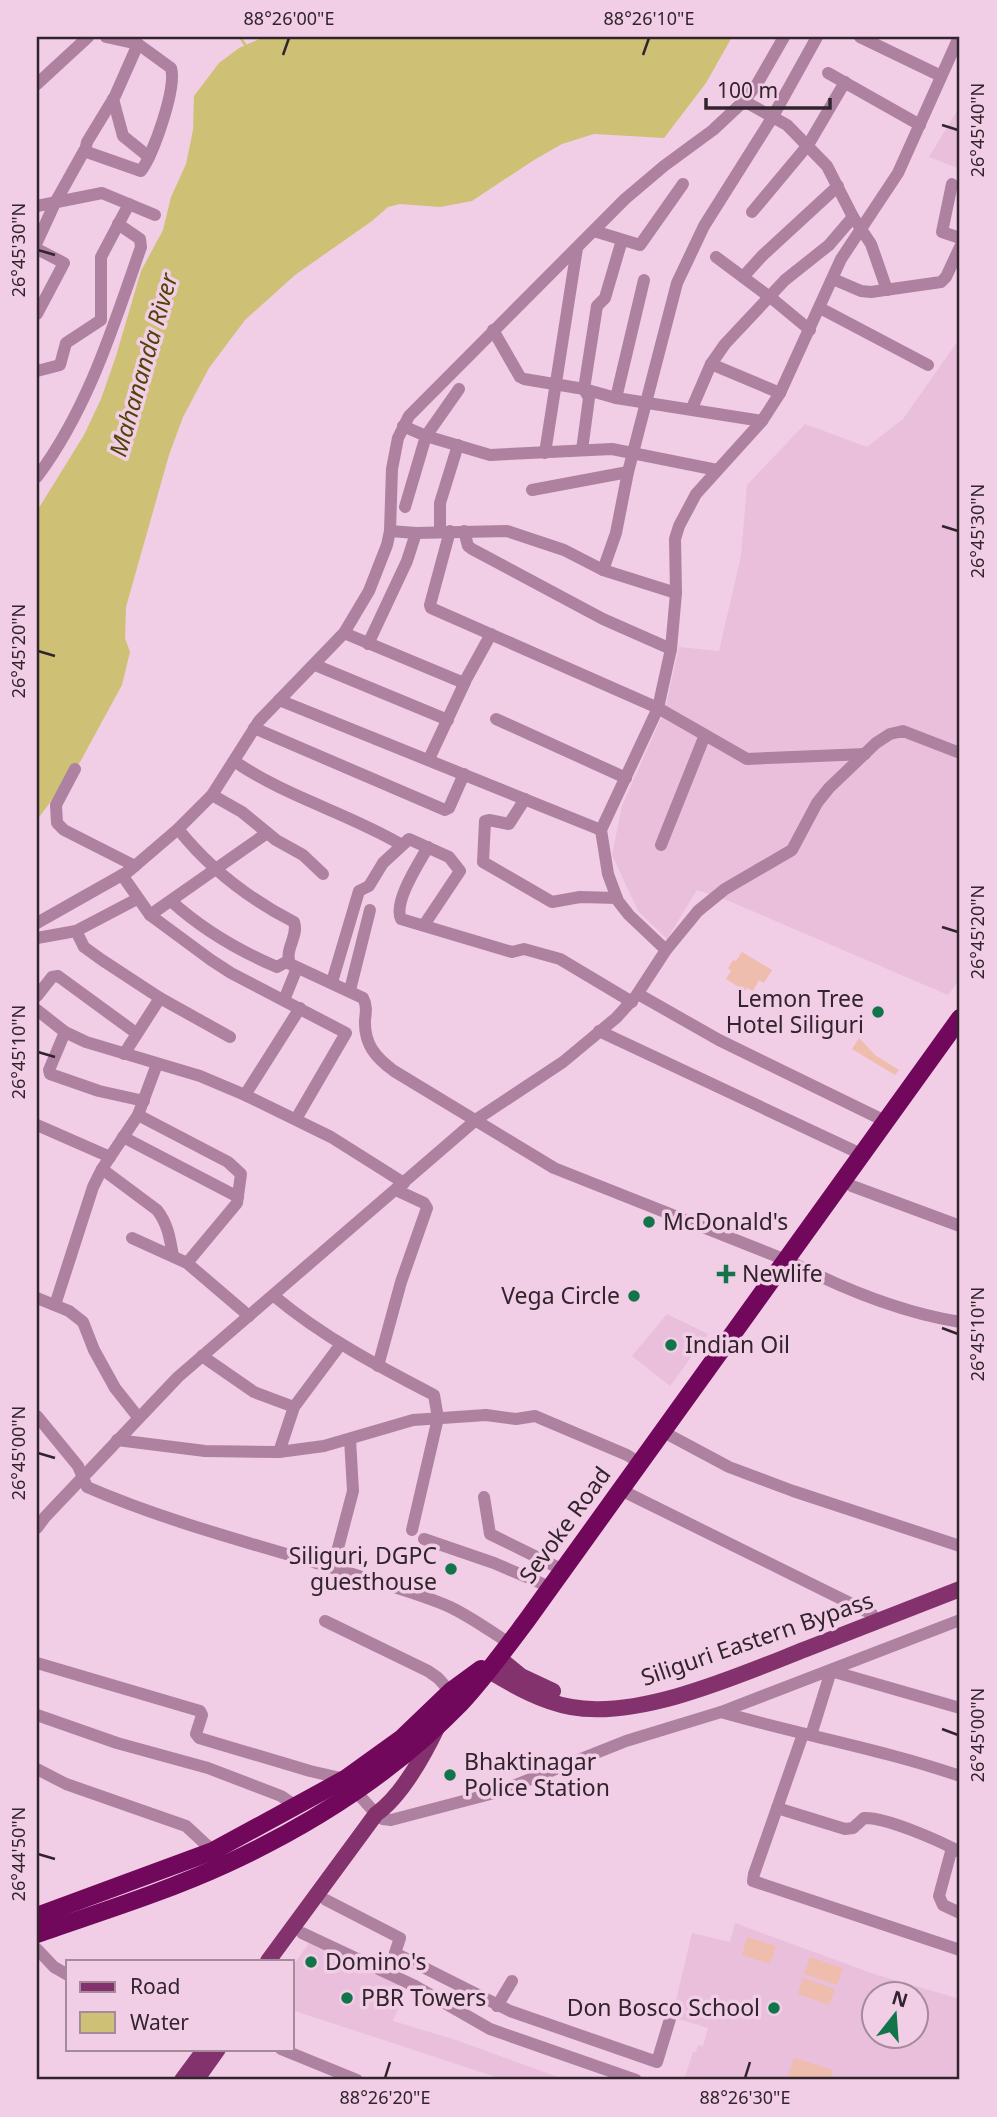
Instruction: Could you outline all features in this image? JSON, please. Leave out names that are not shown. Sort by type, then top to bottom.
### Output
[{"type":"highway","name":"Sevoke Road","points":[[532,1613],[551,1605],[671,1436],[861,1154],[960,1018]]},
{"type":"highway","name":"Sevoke Road","points":[[532,1613],[640,1463],[790,1262],[852,1186],[960,1038]]},
{"type":"highway","points":[[37,1934],[139,1899],[226,1864],[283,1835],[351,1785],[402,1738],[494,1665],[532,1613]]},
{"type":"highway","points":[[39,1912],[213,1851],[296,1806],[393,1765],[441,1721],[455,1697]]},
{"type":"main road","name":"Siliguri Eastern Bypass","points":[[494,1665],[560,1694],[587,1699],[625,1697],[669,1689],[710,1676],[960,1580]]},
{"type":"main road","name":"Siliguri Eastern Bypass","points":[[494,1665],[527,1692],[572,1708],[607,1709],[634,1706],[671,1697],[761,1666],[960,1589]]},
{"type":"main road","points":[[269,1960],[382,1813],[419,1761],[441,1721]]},
{"type":"main road","points":[[282,1960],[326,1900],[382,1813]]},
{"type":"main road","points":[[182,2080],[205,2050]]},
{"type":"main road","points":[[196,2080],[205,2050]]},
{"type":"street","points":[[37,84],[88,37]]},
{"type":"street","points":[[85,151],[140,171],[144,169],[163,120],[173,73],[168,65],[138,44],[106,37]]},
{"type":"street","points":[[37,922],[135,866],[212,795],[254,728],[344,634],[369,592],[390,531],[392,469],[398,438],[416,407],[625,199],[713,130],[744,101],[784,37]]},
{"type":"street","points":[[603,570],[615,534],[628,472],[677,283],[689,256],[772,118],[816,37]]},
{"type":"street","points":[[860,37],[942,76]]},
{"type":"street","points":[[666,950],[629,915],[617,898],[608,874],[601,830],[658,708],[671,649],[676,593],[675,539],[679,526],[696,494],[762,421],[780,393],[841,259],[898,173],[960,37]]},
{"type":"street","points":[[37,243],[55,203],[85,151],[87,142],[113,99],[138,44]]},
{"type":"street","points":[[828,73],[920,125]]},
{"type":"street","points":[[752,212],[808,145],[845,82]]},
{"type":"street","points":[[113,99],[123,136],[149,157]]},
{"type":"street","points":[[744,101],[787,125],[827,166],[876,256],[887,290]]},
{"type":"street","points":[[594,231],[640,245],[683,184]]},
{"type":"street","points":[[952,184],[942,232],[960,238]]},
{"type":"street","points":[[743,277],[838,186]]},
{"type":"street","points":[[37,206],[103,193],[155,215]]},
{"type":"street","points":[[37,371],[60,365],[66,343],[101,320],[101,257],[130,204]]},
{"type":"street","points":[[692,408],[711,364],[725,344],[769,296],[817,256],[853,217]]},
{"type":"street","points":[[37,477],[79,411],[111,333],[141,247],[140,239],[118,224]]},
{"type":"street","points":[[582,450],[589,398],[584,389],[597,306],[605,298],[622,240]]},
{"type":"street","points":[[833,279],[865,292],[943,281],[960,247]]},
{"type":"street","points":[[545,453],[577,248]]},
{"type":"street","points":[[37,249],[64,263],[37,312]]},
{"type":"street","points":[[716,257],[810,330]]},
{"type":"street","points":[[616,398],[644,280]]},
{"type":"street","points":[[820,308],[928,365]]},
{"type":"street","points":[[494,330],[520,377],[616,398],[762,421]]},
{"type":"street","points":[[711,364],[780,393]]},
{"type":"street","points":[[405,507],[426,436],[459,389]]},
{"type":"street","points":[[403,426],[426,436],[490,455],[612,449],[717,470]]},
{"type":"street","points":[[457,445],[440,503],[445,531],[430,606],[658,708],[747,759],[865,754]]},
{"type":"street","points":[[532,490],[628,472]]},
{"type":"street","points":[[390,531],[507,531],[564,550],[603,570],[676,593]]},
{"type":"street","points":[[464,531],[468,546],[472,549],[603,619],[671,649]]},
{"type":"street","points":[[368,644],[407,561],[416,533]]},
{"type":"street","points":[[344,634],[465,682]]},
{"type":"street","points":[[429,760],[465,682],[491,634]]},
{"type":"street","points":[[315,665],[448,720]]},
{"type":"street","points":[[279,700],[601,830]]},
{"type":"street","points":[[496,719],[626,778]]},
{"type":"street","points":[[254,728],[445,810],[449,808],[464,774]]},
{"type":"street","points":[[39,1519],[202,1356],[477,1119],[563,1062],[635,998],[666,950],[710,900],[765,864],[792,850],[817,803],[865,754],[890,734],[903,731],[960,753]]},
{"type":"street","points":[[661,845],[705,735]]},
{"type":"street","points":[[234,761],[270,783],[361,822],[402,845]]},
{"type":"street","points":[[75,769],[56,805],[57,823],[64,830],[135,866]]},
{"type":"street","points":[[212,795],[242,812],[267,833],[303,855],[323,874]]},
{"type":"street","points":[[524,799],[509,824],[485,821],[482,862],[552,902],[580,897],[617,898]]},
{"type":"street","points":[[178,829],[196,851],[260,905],[294,922],[296,928],[287,956],[293,964],[350,990],[365,1001],[366,1037],[372,1050],[394,1071],[554,1168],[790,1262],[827,1280],[906,1309],[960,1322]]},
{"type":"street","points":[[150,915],[267,833]]},
{"type":"street","points":[[332,982],[359,891],[369,886],[383,863],[411,839],[449,858],[460,871],[424,925]]},
{"type":"street","points":[[428,847],[408,884],[399,914],[401,919],[512,952],[524,949],[560,959],[886,1121]]},
{"type":"street","points":[[122,875],[150,915],[231,973],[346,1033],[366,1037]]},
{"type":"street","points":[[37,938],[76,931],[137,899]]},
{"type":"street","points":[[171,901],[213,935],[240,951],[276,967],[293,964]]},
{"type":"street","points":[[350,990],[370,910]]},
{"type":"street","points":[[76,931],[84,947],[160,998],[230,1037]]},
{"type":"street","points":[[284,1000],[293,964]]},
{"type":"street","points":[[37,996],[52,977],[58,976],[136,1033]]},
{"type":"street","points":[[124,1054],[160,998]]},
{"type":"street","points":[[245,1095],[300,1008]]},
{"type":"street","points":[[37,1010],[65,1032],[86,1042],[200,1076],[296,1119],[331,1137],[424,1203],[428,1208],[401,1282],[378,1366]]},
{"type":"street","points":[[599,1031],[861,1154]]},
{"type":"street","points":[[65,1032],[49,1070],[50,1074],[99,1091],[144,1101]]},
{"type":"street","points":[[296,1119],[346,1033]]},
{"type":"street","points":[[55,1305],[85,1209],[102,1169],[138,1115],[157,1064]]},
{"type":"street","points":[[138,1115],[240,1171],[242,1178],[237,1203],[187,1263]]},
{"type":"street","points":[[37,1125],[110,1157]]},
{"type":"street","points":[[124,1136],[238,1197]]},
{"type":"street","points":[[102,1169],[157,1210],[164,1219],[173,1256]]},
{"type":"street","points":[[852,1186],[960,1226]]},
{"type":"street","points":[[132,1238],[187,1263],[249,1316]]},
{"type":"street","points":[[274,1296],[302,1319],[341,1344],[434,1395],[438,1418],[412,1530]]},
{"type":"street","points":[[37,1298],[69,1311],[83,1322],[94,1350],[115,1388],[138,1418]]},
{"type":"street","points":[[279,1452],[294,1408],[341,1344]]},
{"type":"street","points":[[202,1356],[254,1392],[294,1408]]},
{"type":"street","points":[[117,1440],[205,1451],[279,1452],[324,1446],[413,1420],[486,1415],[516,1419],[536,1416],[640,1463]]},
{"type":"street","points":[[37,1416],[83,1476],[87,1487],[198,1529],[333,1567],[441,1603],[509,1643]]},
{"type":"street","points":[[671,1436],[742,1472],[960,1546]]},
{"type":"street","points":[[333,1567],[353,1491],[350,1439]]},
{"type":"street","points":[[629,1494],[872,1614]]},
{"type":"street","points":[[484,1497],[490,1534],[563,1570]]},
{"type":"street","points":[[424,1539],[494,1563],[550,1587]]},
{"type":"street","points":[[37,1663],[200,1711],[202,1715],[196,1734],[199,1738],[351,1785],[382,1813],[399,1818],[498,1792],[626,1741],[721,1712],[960,1620]]},
{"type":"street","points":[[325,1621],[428,1671],[455,1697]]},
{"type":"street","points":[[831,1671],[960,1708]]},
{"type":"street","points":[[831,1671],[777,1808],[754,1874],[756,1884],[960,1950]]},
{"type":"street","points":[[721,1712],[873,1749],[960,1776]]},
{"type":"street","points":[[37,1715],[117,1743],[188,1761],[281,1796],[296,1806]]},
{"type":"street","points":[[37,1769],[76,1787],[186,1826],[196,1832],[213,1851]]},
{"type":"street","points":[[777,1808],[845,1829],[853,1828],[864,1818],[876,1819],[956,1850],[939,1896],[943,1905],[960,1913]]},
{"type":"street","points":[[326,1900],[400,1938],[395,1953],[497,2006],[657,2062],[670,2019]]},
{"type":"street","points":[[302,1933],[390,1973],[490,2029],[636,2080]]},
{"type":"street","points":[[37,1949],[57,1969],[66,1974]]},
{"type":"street","points":[[497,2006],[512,1980]]},
{"type":"street","points":[[283,2050],[357,2080]]},
{"type":"shaded area","points":[[960,106],[960,169],[929,157]]},
{"type":"shaded area","points":[[960,338],[960,979],[948,995],[722,898],[697,890],[667,939],[638,911],[612,855],[622,806],[665,709],[679,647],[719,651],[741,556],[747,485],[805,424],[867,447],[903,419]]},
{"type":"shaded area","points":[[742,952],[772,970],[764,983],[759,980],[753,991],[747,988],[745,991],[726,979],[731,971],[728,968]]},
{"type":"shaded area","points":[[859,1038],[875,1055],[899,1070],[895,1075],[852,1049]]},
{"type":"shaded area","name":"Indian Oil","points":[[667,1314],[708,1334],[670,1386],[632,1356]]},
{"type":"shaded area","name":"Don Bosco School","points":[[735,1923],[895,1980],[860,1980],[860,2050],[930,2050],[930,1990],[960,1999],[960,2080],[684,2080],[693,2052],[696,2052],[698,2045],[703,2046],[708,2028],[672,2017],[692,1933],[730,1942]]},
{"type":"shaded area","points":[[747,1937],[776,1946],[770,1964],[742,1955]]},
{"type":"shaded area","name":"PBR Towers","points":[[309,1943],[407,1986],[393,2021],[456,2040],[566,2080],[505,2080],[294,2011],[294,1964]]},
{"type":"shaded area","points":[[810,1957],[843,1968],[837,1985],[804,1974]]},
{"type":"shaded area","points":[[803,1978],[835,1989],[829,2005],[798,1994]]},
{"type":"shaded area","points":[[794,2058],[833,2070],[830,2080],[787,2080]]},
{"type":"water","name":"Mahananda River","points":[[264,37],[732,37],[706,83],[664,138],[594,134],[562,144],[472,201],[440,207],[400,204],[388,207],[295,275],[245,320],[209,368],[183,417],[169,455],[126,607],[125,638],[130,652],[122,685],[80,762],[37,820],[37,511],[84,435],[101,399],[141,271],[163,230],[171,197],[186,164],[193,130],[194,96],[219,63],[239,48]]},
{"type":"waterway","points":[[240,37],[246,46]]},
{"type":"place","name":"Lemon Tree Hotel Siliguri","points":[[878,1012]]},
{"type":"place","name":"McDonald's","points":[[649,1222]]},
{"type":"place","name":"Newlife","points":[[726,1274]]},
{"type":"place","name":"Vega Circle","points":[[634,1296]]},
{"type":"place","name":"Indian Oil","points":[[671,1345]]},
{"type":"place","name":"Siliguri, DGPC guesthouse","points":[[451,1569]]},
{"type":"place","name":"Bhaktinagar Police Station","points":[[450,1775]]},
{"type":"place","name":"Domino's","points":[[311,1962]]},
{"type":"place","name":"PBR Towers","points":[[347,1998]]},
{"type":"place","name":"Don Bosco School","points":[[774,2008]]}]
